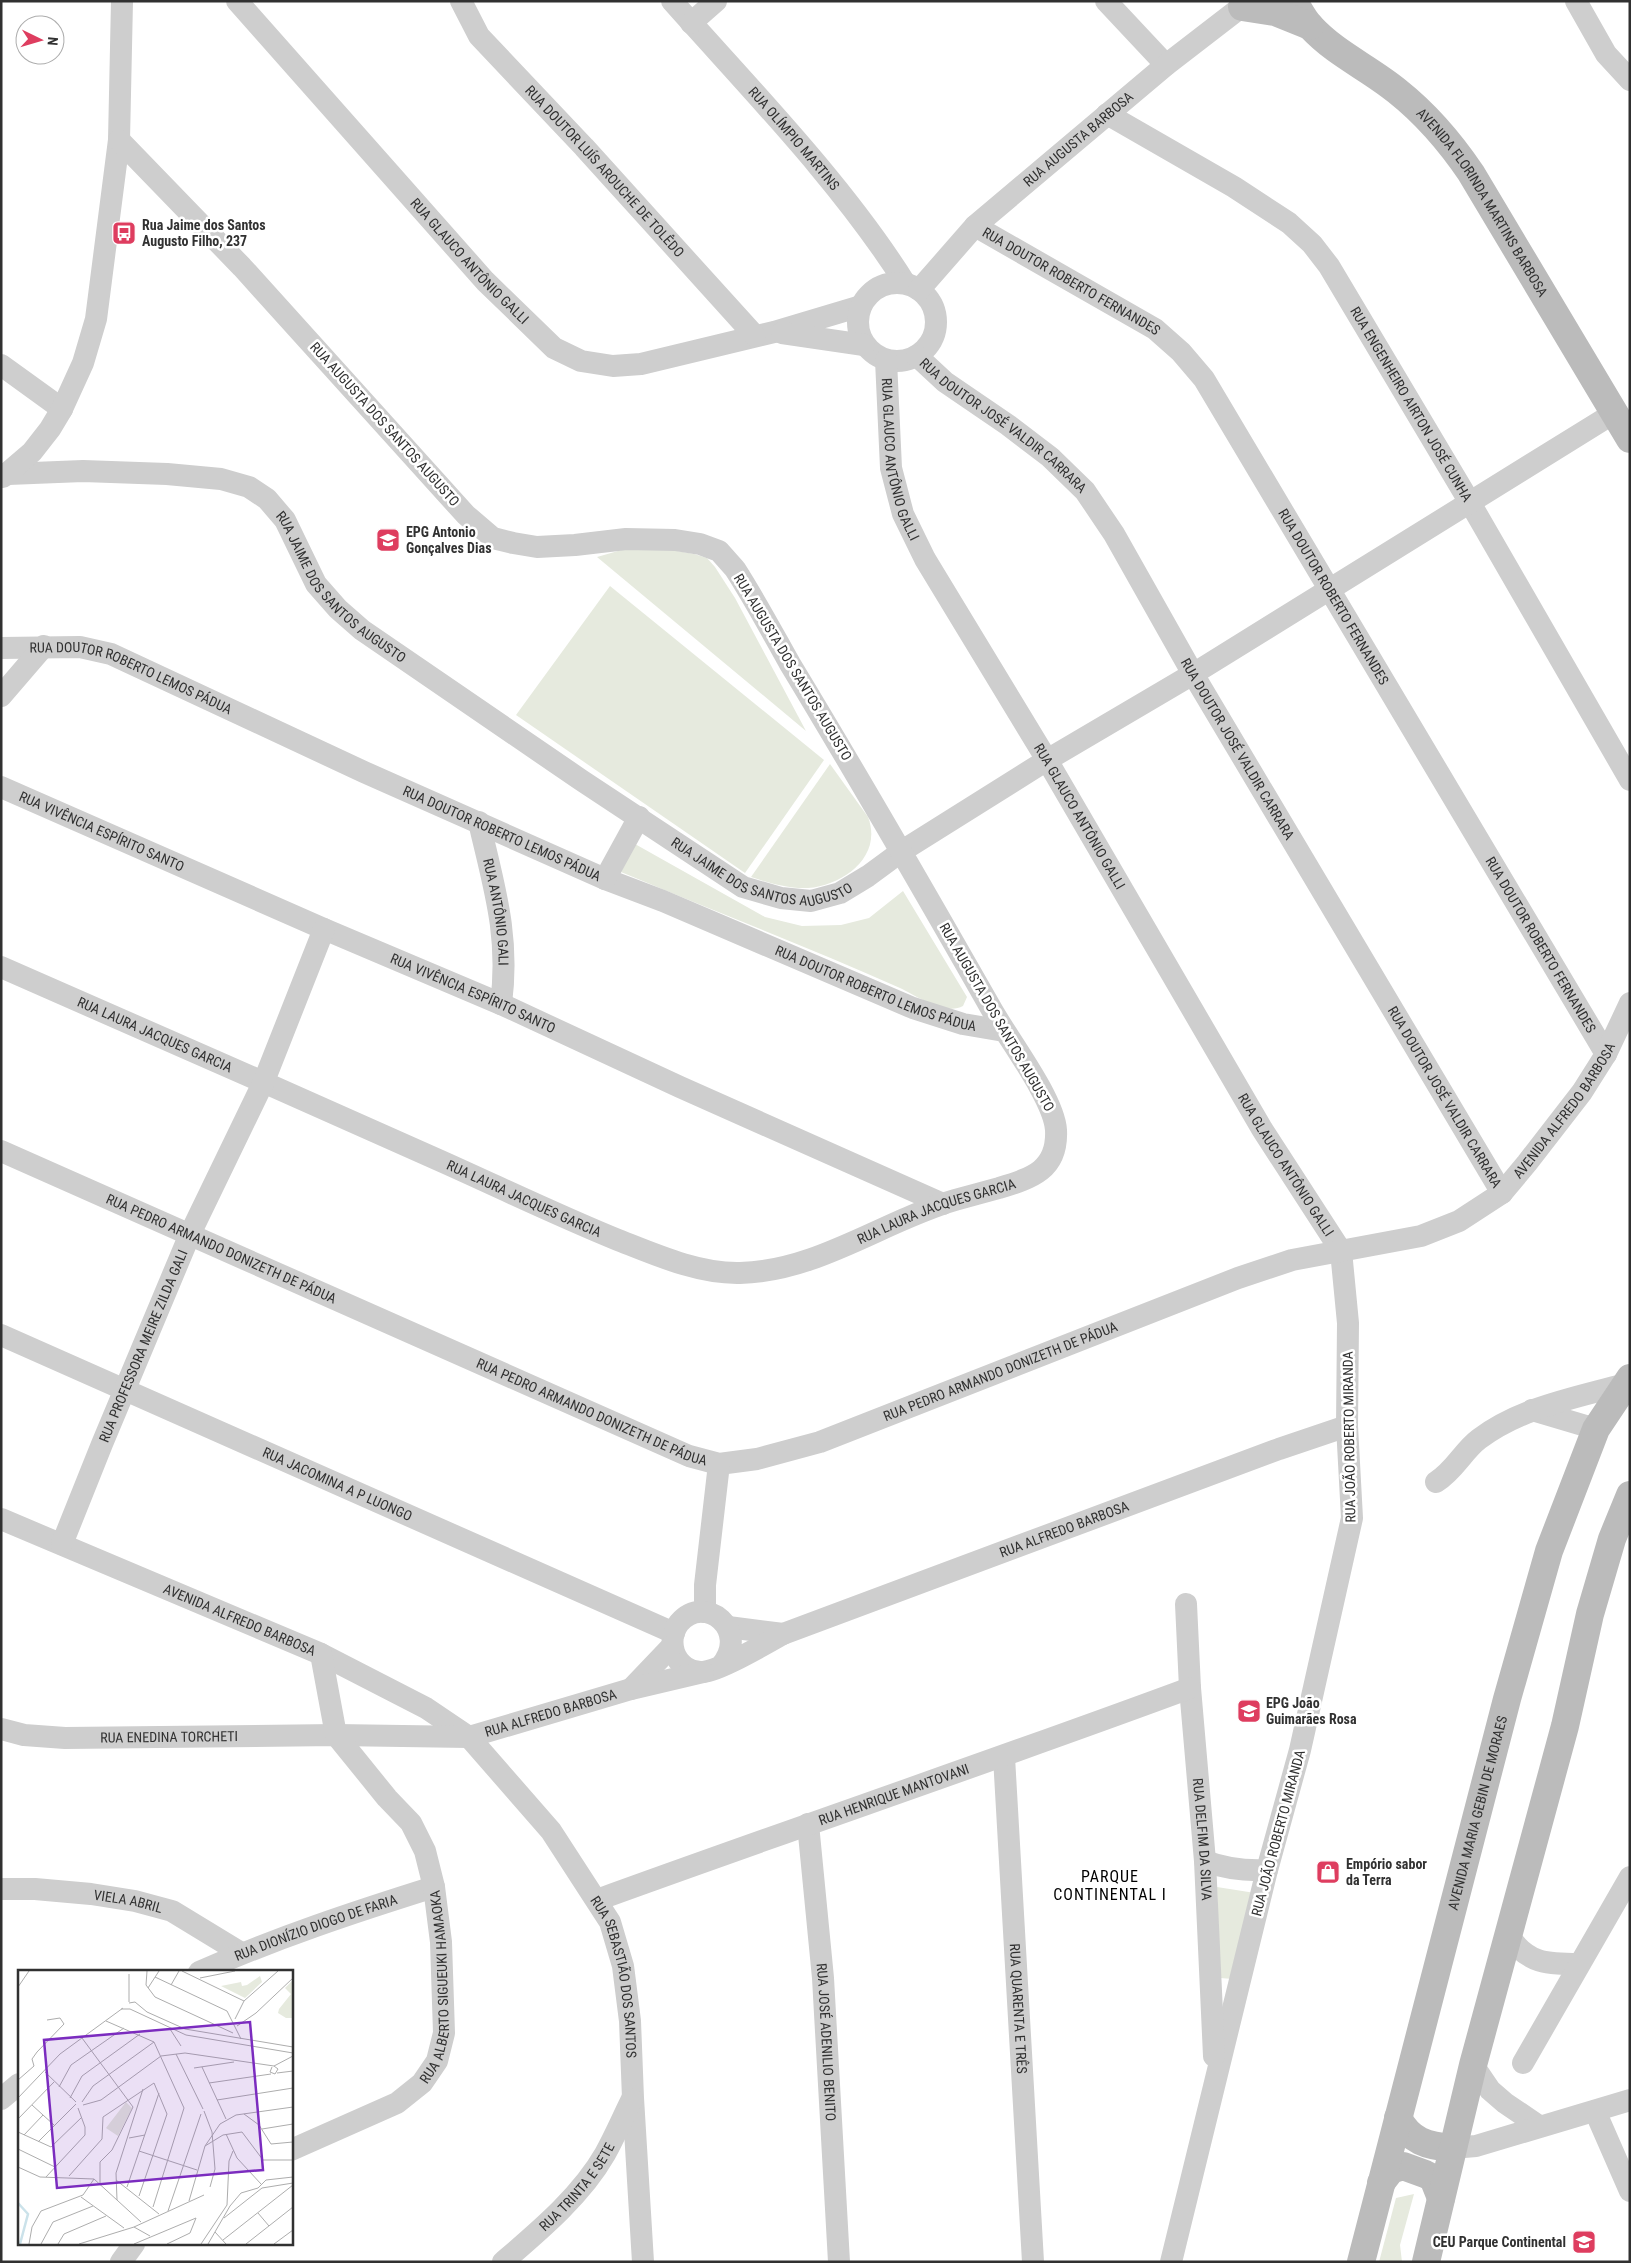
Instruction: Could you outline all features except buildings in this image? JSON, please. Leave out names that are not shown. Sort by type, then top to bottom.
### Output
[{"type":"main road","name":"AVENIDA FLORINDA MARTINS BARBOSA","points":[[1294,1],[1310,26],[1341,54],[1396,89],[1424,114],[1457,153],[1471,173],[1630,439]]},
{"type":"main road","points":[[1246,4],[1275,12],[1310,26]]},
{"type":"main road","name":"AVENIDA MARIA GEBIN DE MORAES","points":[[1361,2262],[1509,1690],[1550,1552],[1596,1429],[1628,1383]]},
{"type":"main road","points":[[1426,2262],[1473,2065],[1565,1726],[1590,1614],[1612,1539],[1630,1495]]},
{"type":"main road","points":[[1398,2118],[1405,2131],[1423,2143],[1452,2148]]},
{"type":"main road","points":[[1381,2183],[1391,2170],[1403,2166],[1433,2178],[1441,2198]]},
{"type":"street","points":[[4,476],[32,452],[50,429],[62,409],[83,363],[96,319],[118,140],[122,1]]},
{"type":"street","name":"RUA GLAUCO ANTÔNIO GALLI","points":[[237,1],[486,281],[554,348],[582,361],[613,366],[641,364],[672,358],[764,334],[861,306]]},
{"type":"street","name":"RUA DOUTOR LUÍS AROUCHE DE TOLÊDO","points":[[461,1],[479,36],[764,334]]},
{"type":"street","name":"RUA OLÍMPIO MARTINS","points":[[672,1],[815,164],[912,286]]},
{"type":"street","points":[[691,23],[716,1]]},
{"type":"street","points":[[1106,1],[1166,65]]},
{"type":"street","points":[[1576,1],[1606,54],[1630,80]]},
{"type":"street","name":"RUA AUGUSTA BARBOSA","points":[[912,286],[975,226],[1107,114],[1166,65],[1246,4]]},
{"type":"street","name":"RUA ENGENHEIRO AIRTON JOSÉ CUNHA","points":[[1107,114],[1234,187],[1290,223],[1312,244],[1329,266],[1470,501],[1630,780]]},
{"type":"street","name":"RUA AUGUSTA DOS SANTOS AUGUSTO","points":[[118,140],[242,267],[466,515],[493,538],[537,547],[626,539],[675,540],[700,544],[719,551],[740,576],[894,857],[1004,1031],[1051,1110],[1056,1135],[1054,1151]]},
{"type":"street","name":"RUA DOUTOR ROBERTO FERNANDES","points":[[975,226],[1155,328],[1182,352],[1204,380],[1606,1054]]},
{"type":"street","points":[[892,283],[912,286],[929,299],[934,310],[936,324],[933,336],[927,348],[917,356],[907,360],[886,360],[874,354],[864,344],[858,326],[861,306],[868,295],[879,287],[892,283]]},
{"type":"street","name":"RUA GLAUCO ANTÔNIO GALLI","points":[[764,334],[864,344]]},
{"type":"street","name":"RUA DOUTOR JOSÉ VALDIR CARRARA","points":[[917,356],[945,382],[1008,425],[1043,452],[1085,491],[1114,534],[1194,674],[1502,1193]]},
{"type":"street","name":"RUA GLAUCO ANTÔNIO GALLI","points":[[886,360],[891,468],[903,514],[925,559],[1048,760],[1262,1130],[1341,1251]]},
{"type":"street","points":[[1,365],[62,409]]},
{"type":"street","name":"RUA JAIME DOS SANTOS AUGUSTO","points":[[4,476],[82,471],[167,474],[221,479],[249,487],[267,499],[285,520],[316,584],[338,609],[356,625],[581,780],[743,886],[781,898],[811,901],[840,893],[1048,760],[1194,674],[1614,413]]},
{"type":"street","points":[[1,696],[44,646]]},
{"type":"street","name":"RUA DOUTOR ROBERTO LEMOS PÁDUA","points":[[1,648],[80,646],[111,654],[364,772],[605,879],[914,1008],[963,1024],[1004,1031]]},
{"type":"street","name":"RUA VIVÊNCIA ESPÍRITO SANTO","points":[[1,787],[324,929],[501,1004],[680,1088],[943,1204]]},
{"type":"street","points":[[605,879],[639,817]]},
{"type":"street","name":"RUA ANTÔNIO GALI","points":[[479,822],[502,921],[504,977],[501,1004]]},
{"type":"street","name":"RUA PROFESSORA MEIRE ZILDA GALI","points":[[62,1544],[190,1234],[264,1081],[324,929]]},
{"type":"street","name":"RUA LAURA JACQUES GARCIA","points":[[1,967],[264,1081],[579,1224],[653,1254],[705,1269],[743,1273],[766,1271],[801,1263],[943,1204],[1026,1180],[1039,1173],[1049,1163],[1054,1151]]},
{"type":"street","name":"AVENIDA ALFREDO BARBOSA","points":[[1341,1251],[1421,1236],[1459,1221],[1502,1193],[1527,1164],[1582,1092],[1606,1054],[1630,1003]]},
{"type":"street","name":"RUA PEDRO ARMANDO DONIZETH DE PÁDUA","points":[[1,1151],[672,1448],[719,1464],[757,1459],[820,1442],[1238,1278],[1292,1260],[1341,1251]]},
{"type":"street","name":"RUA JOÃO ROBERTO MIRANDA","points":[[1170,2262],[1215,2077],[1300,1750],[1352,1518],[1347,1426],[1348,1323],[1341,1251]]},
{"type":"street","name":"RUA JACOMINA A P LUONGO","points":[[1,1335],[673,1639]]},
{"type":"street","points":[[1436,1482],[1449,1473],[1477,1440],[1532,1410],[1628,1383]]},
{"type":"street","points":[[1532,1410],[1596,1429]]},
{"type":"street","name":"RUA ALFREDO BARBOSA","points":[[336,1735],[469,1736],[631,1689],[712,1669],[783,1634],[1279,1449],[1347,1426]]},
{"type":"street","points":[[705,1612],[705,1585],[719,1464]]},
{"type":"street","name":"AVENIDA ALFREDO BARBOSA","points":[[1,1518],[321,1654],[426,1708],[469,1736]]},
{"type":"street","name":"RUA DELFIM DA SILVA","points":[[1186,1604],[1190,1688],[1205,1861],[1215,2077]]},
{"type":"street","points":[[705,1612],[722,1620],[728,1627],[732,1637],[732,1648],[728,1658],[712,1669],[686,1668],[680,1662],[673,1639],[678,1624],[686,1617],[705,1612]]},
{"type":"street","name":"RUA ALFREDO BARBOSA","points":[[728,1627],[783,1634]]},
{"type":"street","name":"RUA ALFREDO BARBOSA","points":[[631,1689],[673,1639]]},
{"type":"street","name":"RUA ALBERTO SIGUEUKI HAMAOKA","points":[[292,2150],[397,2103],[422,2083],[437,2061],[444,2033],[441,1942],[434,1887],[425,1852],[411,1823],[387,1798],[336,1735],[321,1654]]},
{"type":"street","name":"RUA HENRIQUE MANTOVANI","points":[[597,1900],[808,1824],[1004,1757],[1190,1688]]},
{"type":"street","name":"RUA ENEDINA TORCHETI","points":[[1,1729],[24,1735],[65,1738],[336,1735]]},
{"type":"street","name":"RUA SEBASTIÃO DOS SANTOS","points":[[469,1736],[552,1831],[610,1922],[623,1966],[630,2021],[643,2262]]},
{"type":"street","name":"RUA QUARENTA E TRÊS","points":[[1004,1757],[1033,2262]]},
{"type":"street","name":"RUA JOSÉ ADENILIO BENITO","points":[[808,1824],[822,1978],[839,2262]]},
{"type":"street","points":[[1205,1861],[1223,1868],[1247,1871],[1268,1870]]},
{"type":"street","points":[[1523,2063],[1630,1877]]},
{"type":"street","name":"RUA DIONÍZIO DIOGO DE FARIA","points":[[204,1970],[242,1953],[331,1920],[434,1887]]},
{"type":"street","name":"VIELA ABRIL","points":[[1,1889],[35,1889],[91,1894],[135,1901],[172,1911],[242,1953]]},
{"type":"street","points":[[1509,1936],[1522,1952],[1538,1961],[1579,1964]]},
{"type":"street","points":[[1473,2065],[1490,2090],[1505,2103],[1539,2126]]},
{"type":"street","points":[[1,2099],[18,2085]]},
{"type":"street","name":"RUA TRINTA E SETE","points":[[503,2262],[550,2221],[577,2191],[604,2155],[633,2098]]},
{"type":"street","points":[[1452,2148],[1476,2146],[1630,2100]]},
{"type":"street","points":[[1595,2111],[1630,2191]]},
{"type":"street","points":[[121,2262],[133,2246]]},
{"type":"shaded area","points":[[655,547],[707,558],[715,567],[735,598],[806,731],[597,557],[625,549]]},
{"type":"shaded area","points":[[610,586],[824,760],[745,873],[516,715]]},
{"type":"shaded area","points":[[830,764],[868,817],[871,831],[870,844],[865,856],[847,874],[822,886],[808,888],[786,887],[751,877]]},
{"type":"shaded area","points":[[635,844],[765,917],[802,926],[841,925],[869,918],[903,891],[967,997],[963,1006],[948,1009],[931,1004],[900,988],[831,958],[621,872]]},
{"type":"shaded area","points":[[1217,1887],[1255,1893],[1233,1979],[1220,1978]]},
{"type":"shaded area","points":[[1414,2194],[1400,2245],[1402,2262],[1379,2262],[1396,2198]]},
{"type":"place","name":"Rua Jaime dos Santos Augusto Filho, 237","points":[[124,233]]},
{"type":"place","name":"EPG Antonio Gonçalves Dias","points":[[388,540]]},
{"type":"place","name":"EPG João Guimarães Rosa","points":[[1249,1711]]},
{"type":"place","name":"Empório sabor da Terra","points":[[1328,1872]]},
{"type":"place","name":"CEU Parque Continental","points":[[1584,2242]]},
{"type":"district","name":"PARQUE CONTINENTAL I","points":[[1110,1885]]}]
